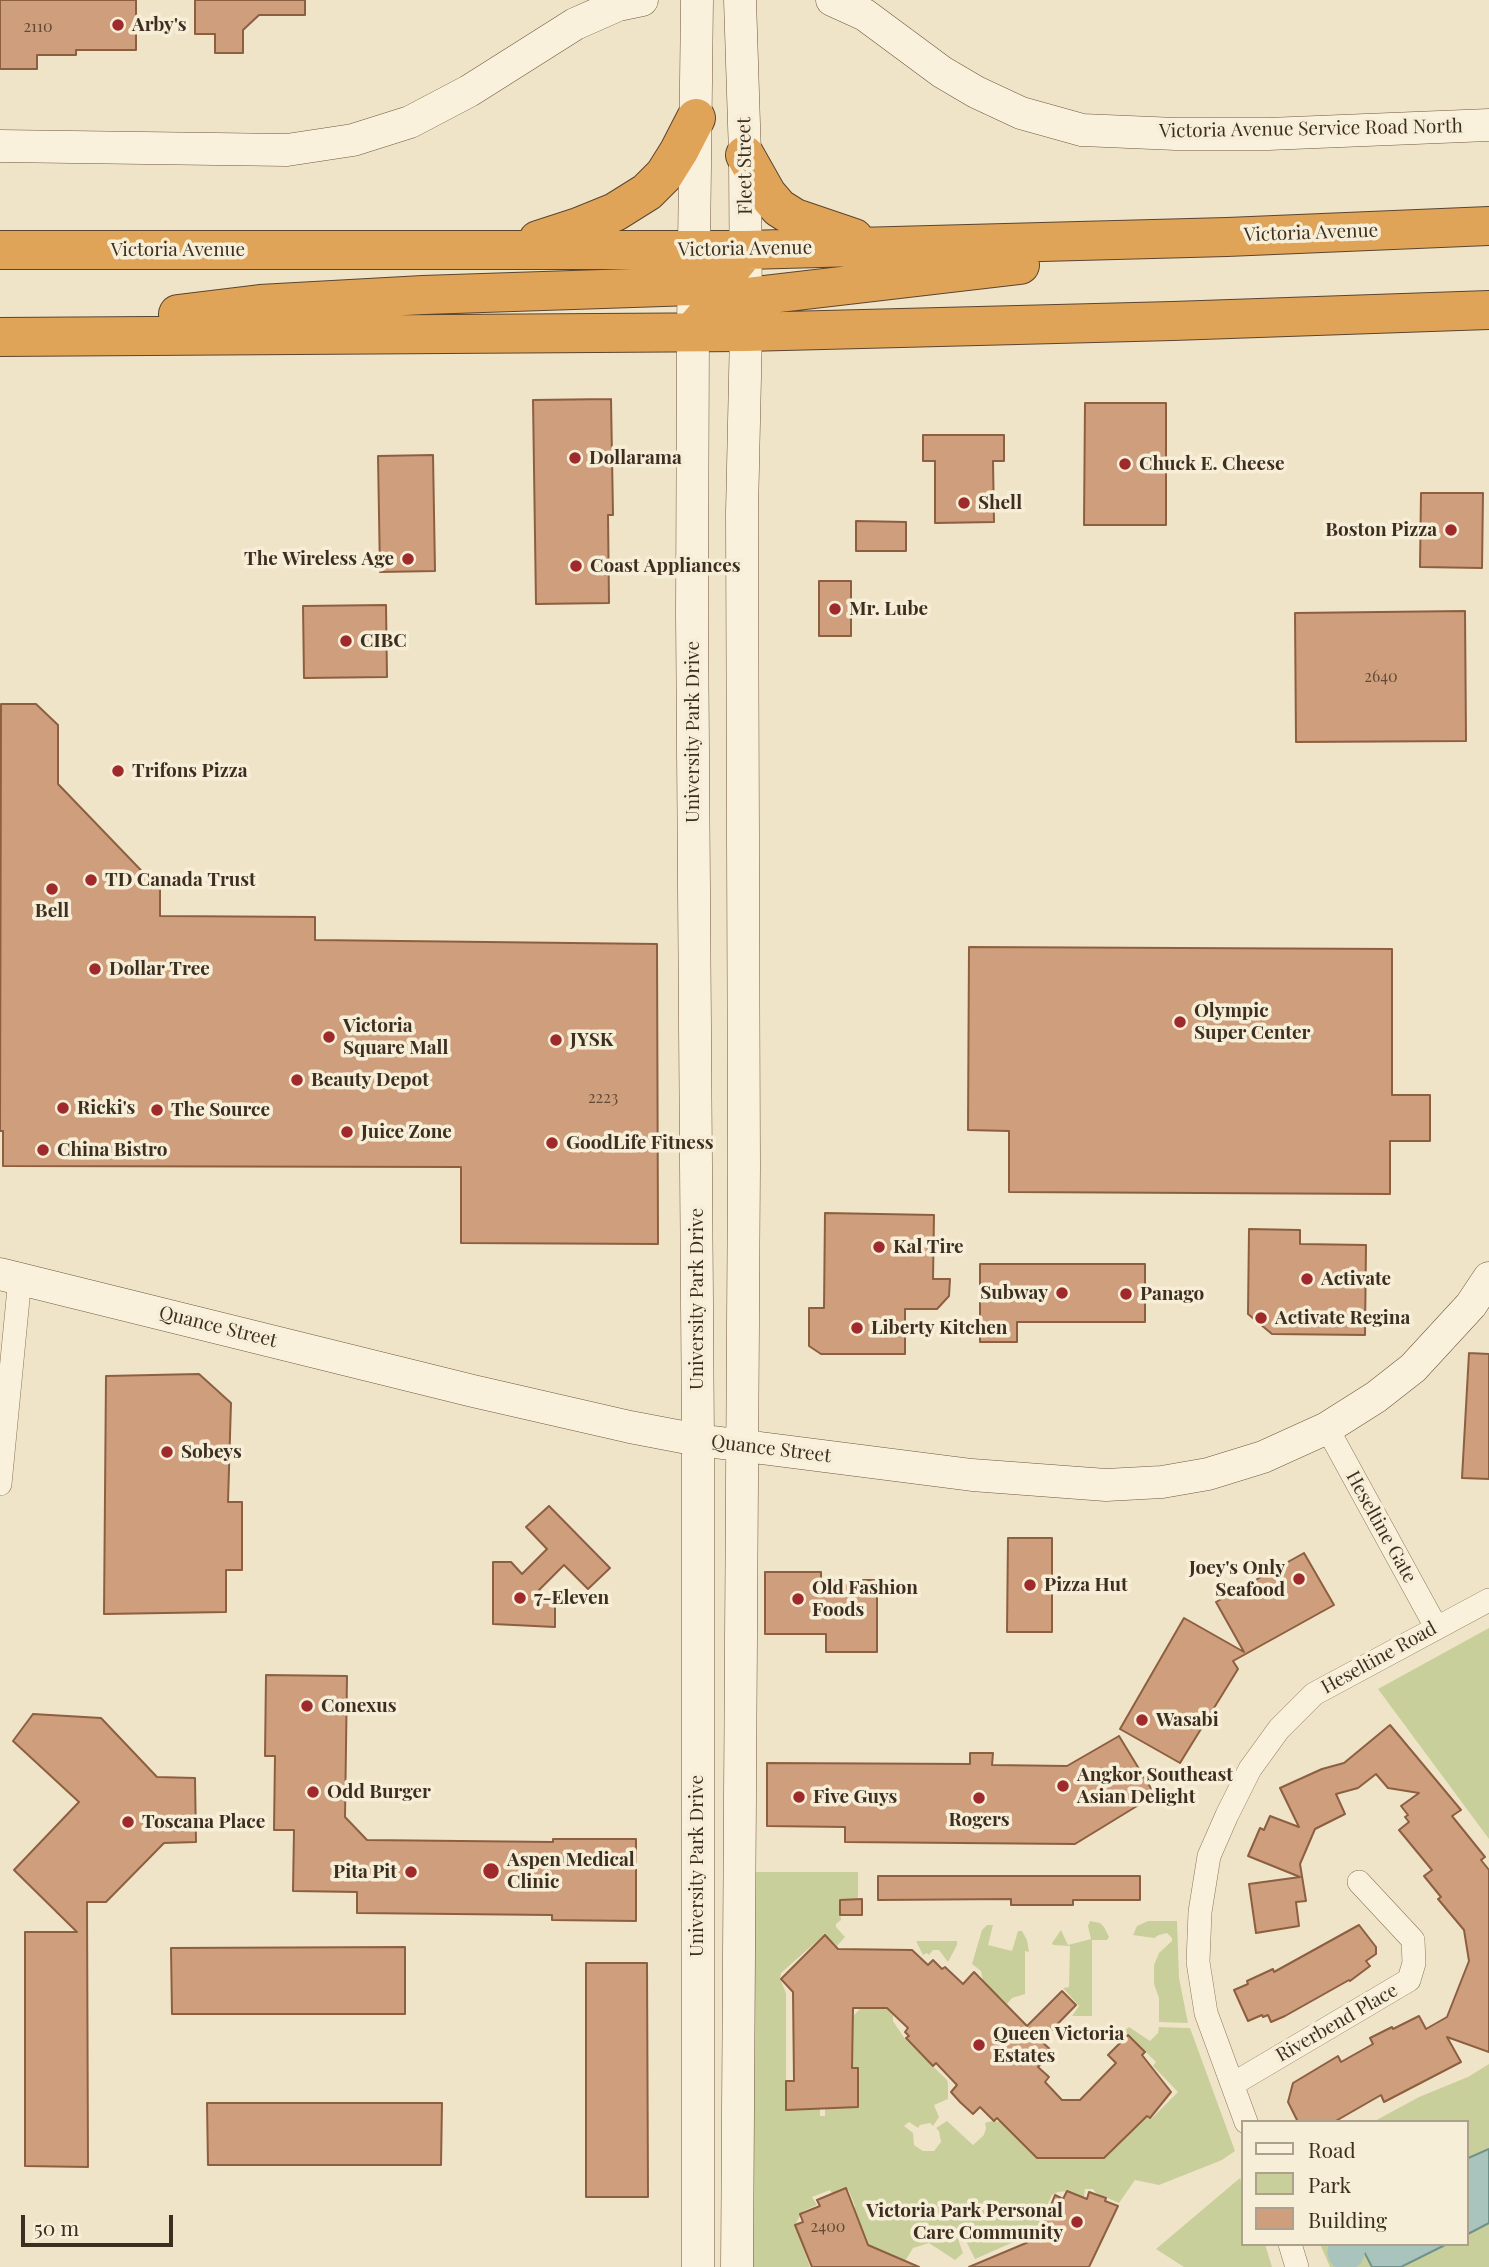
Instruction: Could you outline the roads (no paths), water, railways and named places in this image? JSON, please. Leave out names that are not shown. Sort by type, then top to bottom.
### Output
[{"type":"highway","points":[[509,250],[578,228],[615,212],[647,192],[664,175],[680,151],[696,118]]},
{"type":"highway","points":[[746,155],[767,194],[779,208],[824,230],[886,247]]},
{"type":"highway","name":"Victoria Avenue","points":[[0,250],[509,250],[694,268],[746,250],[1227,237],[1489,226]]},
{"type":"highway","points":[[0,336],[693,331],[746,315],[1038,263],[1227,237]]},
{"type":"highway","points":[[0,336],[260,304],[423,295],[694,268]]},
{"type":"highway","points":[[746,315],[1173,321],[1488,310]]},
{"type":"street","points":[[0,146],[287,150],[353,141],[410,122],[469,91],[575,24],[618,5],[642,0]]},
{"type":"street","points":[[693,331],[697,0]]},
{"type":"street","name":"Fleet Street","points":[[740,0],[746,155],[746,315]]},
{"type":"street","name":"Victoria Avenue Service Road North","points":[[832,0],[865,15],[942,72],[976,92],[1021,113],[1082,130],[1268,134],[1489,125]]},
{"type":"street","points":[[737,2267],[744,1166],[742,512],[746,315]]},
{"type":"street","name":"University Park Drive","points":[[693,331],[692,613],[698,1440],[698,2267]]},
{"type":"street","points":[[0,1484],[10,1276]]},
{"type":"street","name":"Quance Street","points":[[10,1276],[473,1391],[698,1440],[972,1475],[1106,1485],[1162,1482],[1208,1474],[1263,1457],[1327,1428],[1376,1397],[1413,1368],[1471,1305],[1489,1278]]},
{"type":"street","name":"Heseltine Gate","points":[[1327,1428],[1436,1627]]},
{"type":"street","name":"Heseltine Road","points":[[1246,2120],[1206,2013],[1198,1962],[1200,1912],[1209,1856],[1227,1815],[1257,1759],[1279,1728],[1314,1694],[1489,1600]]},
{"type":"street","points":[[697,1700],[720,1729],[741,1730]]},
{"type":"street","name":"Riverbend Place","points":[[1233,2084],[1409,1980],[1414,1963],[1413,1940],[1359,1882]]},
{"type":"street","points":[[1291,2246],[1297,2267]]},
{"type":"water","points":[[1489,2149],[1489,2223],[1468,2234],[1468,2158]]},
{"type":"water","points":[[1361,2246],[1443,2246],[1401,2267],[1372,2267]]},
{"type":"waterway","points":[[1346,2252],[1348,2246]]},
{"type":"place","name":"Arby's","points":[[118,25]]},
{"type":"place","name":"Dollarama","points":[[575,458]]},
{"type":"place","name":"Chuck E. Cheese","points":[[1125,464]]},
{"type":"place","name":"Shell","points":[[964,503]]},
{"type":"place","name":"Boston Pizza","points":[[1451,530]]},
{"type":"place","name":"The Wireless Age","points":[[408,559]]},
{"type":"place","name":"Coast Appliances","points":[[576,566]]},
{"type":"place","name":"Mr. Lube","points":[[835,609]]},
{"type":"place","name":"CIBC","points":[[346,641]]},
{"type":"place","name":"Trifons Pizza","points":[[118,771]]},
{"type":"place","name":"TD Canada Trust","points":[[91,880]]},
{"type":"place","name":"Bell","points":[[52,889]]},
{"type":"place","name":"Dollar Tree","points":[[95,969]]},
{"type":"place","name":"Olympic Super Center","points":[[1180,1022]]},
{"type":"place","name":"Victoria Square Mall","points":[[329,1037]]},
{"type":"place","name":"JYSK","points":[[556,1040]]},
{"type":"place","name":"Beauty Depot","points":[[297,1080]]},
{"type":"place","name":"Ricki's","points":[[63,1108]]},
{"type":"place","name":"The Source","points":[[157,1110]]},
{"type":"place","name":"Juice Zone","points":[[347,1132]]},
{"type":"place","name":"GoodLife Fitness","points":[[552,1143]]},
{"type":"place","name":"China Bistro","points":[[43,1150]]},
{"type":"place","name":"Kal Tire","points":[[879,1247]]},
{"type":"place","name":"Activate","points":[[1307,1279]]},
{"type":"place","name":"Subway","points":[[1062,1293]]},
{"type":"place","name":"Panago","points":[[1126,1294]]},
{"type":"place","name":"Activate Regina","points":[[1261,1318]]},
{"type":"place","name":"Liberty Kitchen","points":[[857,1328]]},
{"type":"place","name":"Sobeys","points":[[167,1452]]},
{"type":"place","name":"Joey's Only Seafood","points":[[1299,1579]]},
{"type":"place","name":"Pizza Hut","points":[[1030,1585]]},
{"type":"place","name":"7-Eleven","points":[[520,1598]]},
{"type":"place","name":"Old Fashion Foods","points":[[798,1599]]},
{"type":"place","name":"Conexus","points":[[307,1706]]},
{"type":"place","name":"Wasabi","points":[[1142,1720]]},
{"type":"place","name":"Angkor Southeast Asian Delight","points":[[1063,1786]]},
{"type":"place","name":"Odd Burger","points":[[313,1792]]},
{"type":"place","name":"Five Guys","points":[[799,1797]]},
{"type":"place","name":"Rogers","points":[[979,1798]]},
{"type":"place","name":"Toscana Place","points":[[128,1822]]},
{"type":"place","name":"Aspen Medical Clinic","points":[[491,1871]]},
{"type":"place","name":"Pita Pit","points":[[411,1872]]},
{"type":"place","name":"Queen Victoria Estates","points":[[979,2045]]},
{"type":"place","name":"Victoria Park Personal Care Community","points":[[1077,2222]]}]
